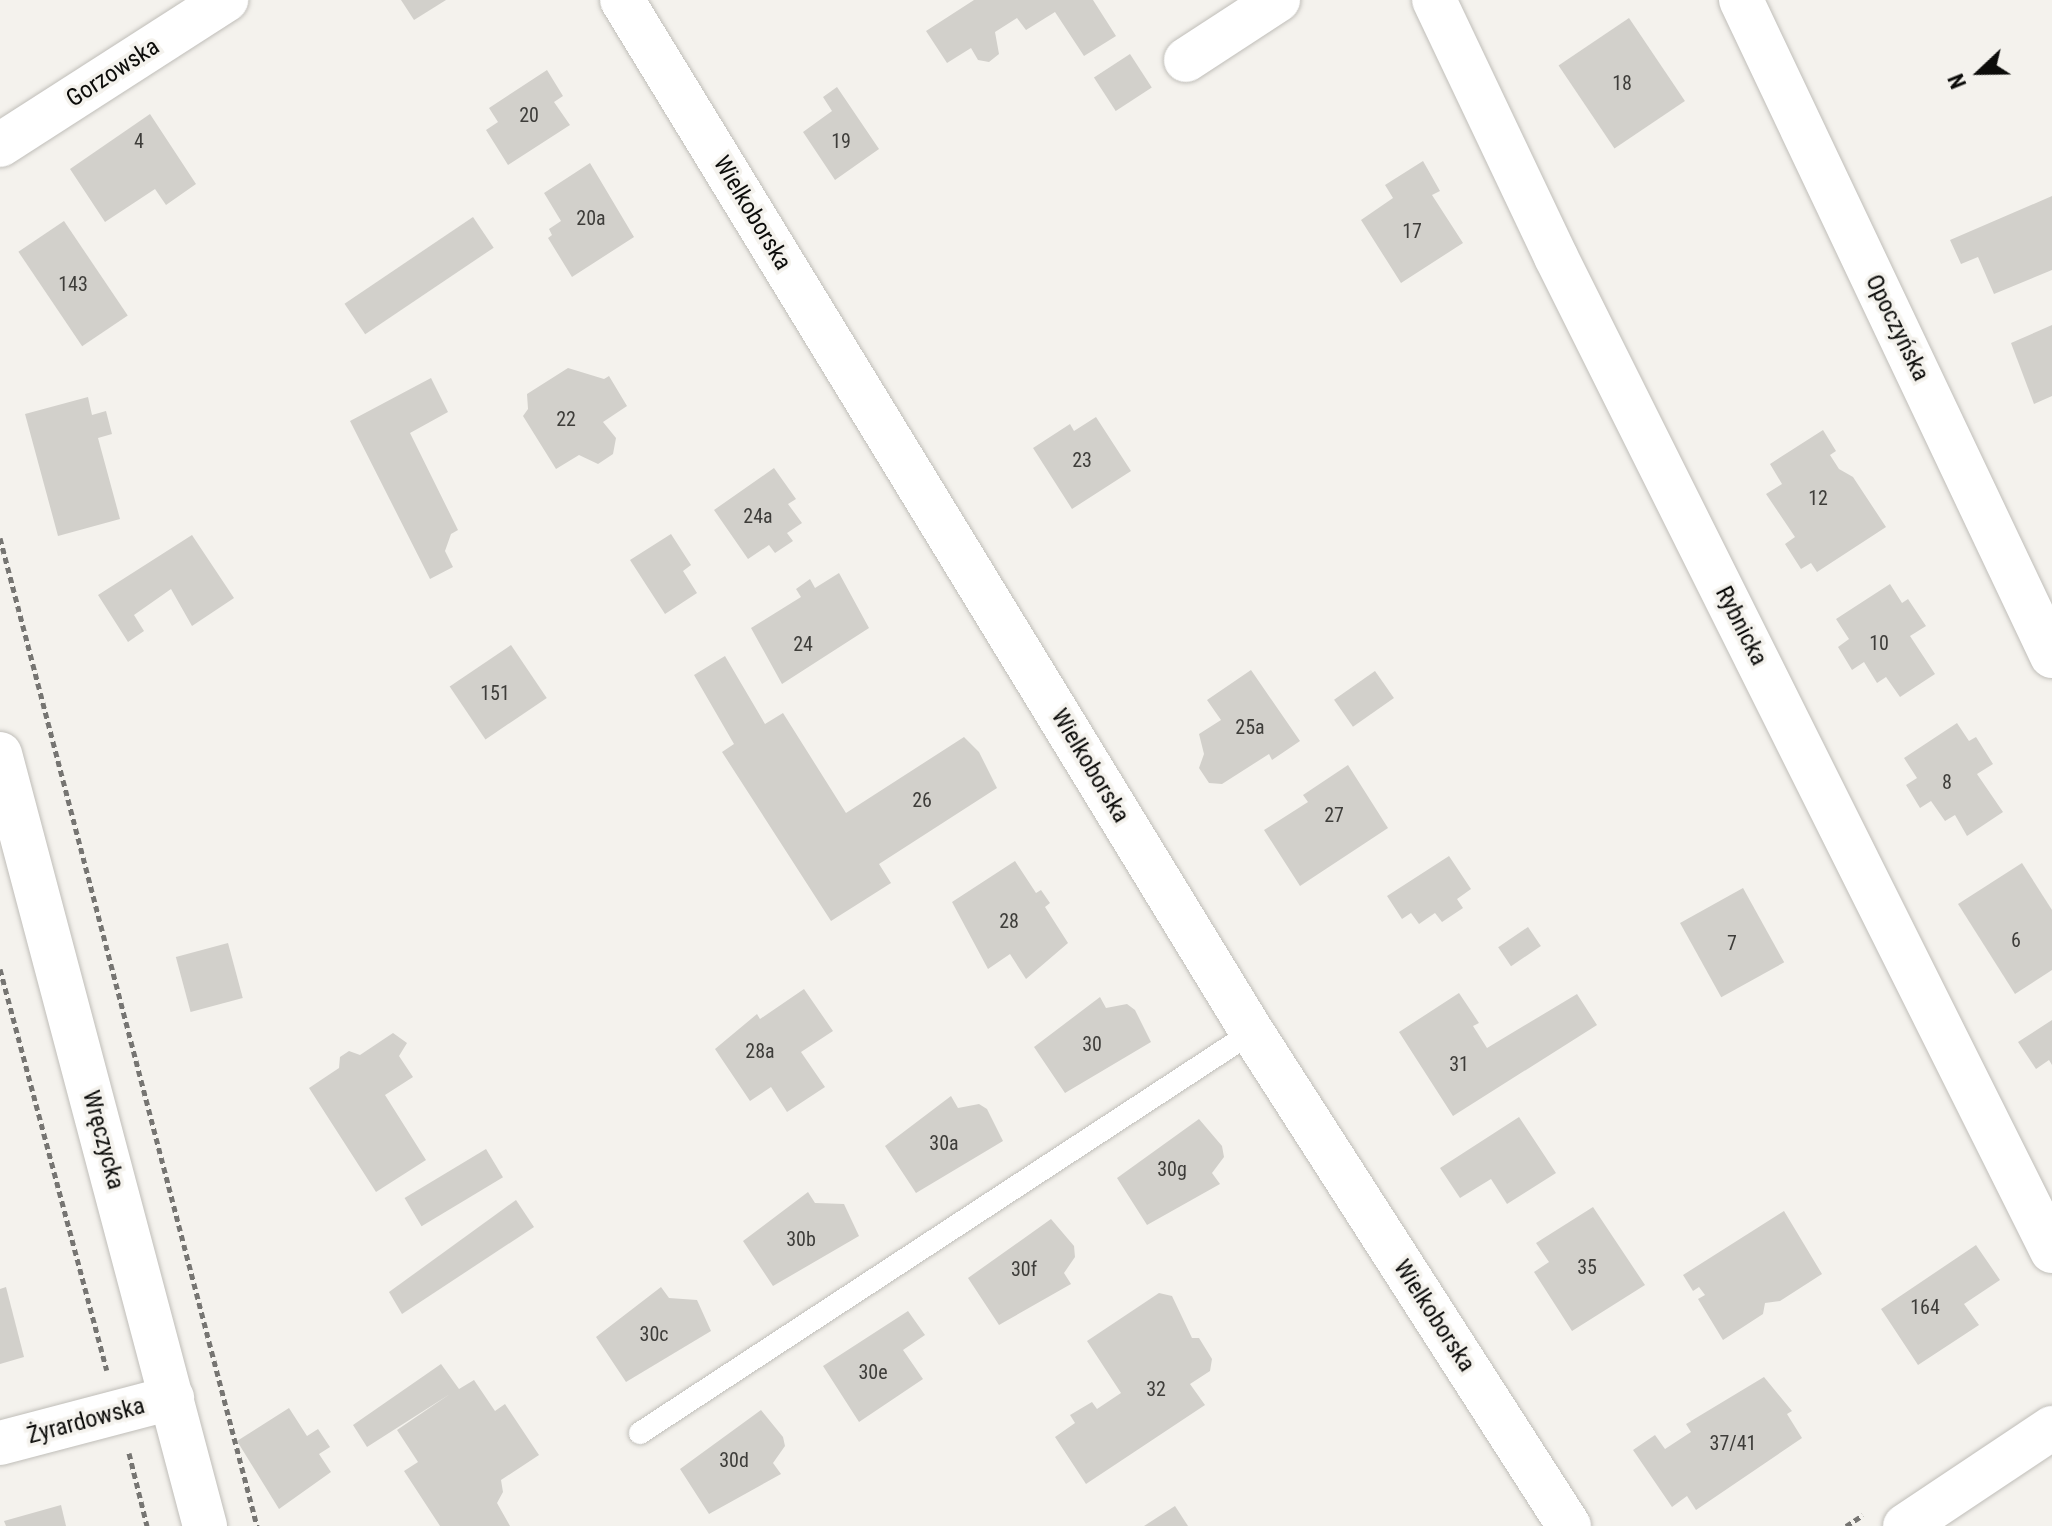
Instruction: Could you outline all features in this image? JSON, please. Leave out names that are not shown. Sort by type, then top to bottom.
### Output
[{"type":"street","name":"Gorzowska","points":[[0,145],[226,0]]},
{"type":"street","name":"Wielkoborska","points":[[622,0],[1252,1032],[1569,1526]]},
{"type":"street","points":[[1186,60],[1278,0]]},
{"type":"street","name":"Rybnicka","points":[[1434,0],[1563,271],[2052,1251]]},
{"type":"street","name":"Opoczyńska","points":[[1741,0],[2052,656]]},
{"type":"street","name":"Wręczycka","points":[[0,754],[205,1526]]},
{"type":"street","name":"Żyrardowska","points":[[0,1443],[172,1398]]},
{"type":"street","points":[[1905,1526],[2052,1428]]},
{"type":"lane","points":[[640,1433],[1252,1032]]},
{"type":"path","points":[[0,538],[257,1526]]},
{"type":"path","points":[[0,969],[110,1385]]},
{"type":"path","points":[[128,1450],[147,1526]]},
{"type":"building","points":[[401,0],[446,0],[414,20]]},
{"type":"building","points":[[974,0],[1093,0],[1116,36],[1084,56],[1055,12],[1026,30],[1017,18],[995,32],[999,54],[989,62],[978,60],[971,48],[947,63],[926,31]]},
{"type":"building","points":[[1629,18],[1685,101],[1614,148],[1559,66]]},
{"type":"building","points":[[1130,54],[1152,88],[1116,111],[1094,77]]},
{"type":"building","points":[[547,70],[563,96],[554,102],[570,125],[508,165],[486,130],[498,122],[489,108]]},
{"type":"building","points":[[837,87],[879,149],[835,180],[803,132],[832,111],[823,97]]},
{"type":"building","points":[[150,114],[196,184],[166,205],[155,189],[105,222],[70,169]]},
{"type":"building","points":[[1423,161],[1440,191],[1432,195],[1463,243],[1401,283],[1361,220],[1393,198],[1385,185]]},
{"type":"building","points":[[590,163],[634,237],[572,277],[548,238],[552,235],[549,229],[561,221],[544,193]]},
{"type":"building","points":[[2052,196],[2052,270],[1994,294],[1978,257],[1961,264],[1950,240]]},
{"type":"building","points":[[473,217],[494,248],[365,334],[344,304]]},
{"type":"building","points":[[64,221],[128,316],[82,346],[18,252]]},
{"type":"building","points":[[2052,325],[2052,396],[2034,404],[2011,343]]},
{"type":"building","points":[[568,368],[604,379],[609,376],[627,406],[603,422],[616,438],[613,454],[598,464],[579,455],[556,469],[523,416],[528,409],[527,394]]},
{"type":"building","points":[[431,378],[448,412],[410,433],[458,530],[451,534],[445,551],[453,567],[430,579],[350,421]]},
{"type":"building","points":[[88,397],[92,415],[106,411],[112,434],[98,438],[120,519],[58,536],[25,414]]},
{"type":"building","points":[[1096,417],[1131,471],[1072,509],[1033,448],[1070,424],[1074,431]]},
{"type":"building","points":[[1823,430],[1836,451],[1830,455],[1839,469],[1853,477],[1886,527],[1817,572],[1811,563],[1801,569],[1785,544],[1795,537],[1766,494],[1782,484],[1770,464]]},
{"type":"building","points":[[774,468],[796,499],[788,504],[802,523],[787,533],[793,541],[775,553],[769,545],[748,559],[714,510]]},
{"type":"building","points":[[671,534],[691,565],[683,571],[697,593],[665,614],[630,560]]},
{"type":"building","points":[[192,535],[234,598],[192,626],[171,589],[134,615],[144,631],[128,642],[98,595]]},
{"type":"building","points":[[839,573],[869,628],[782,684],[751,628],[801,597],[796,589],[810,579],[815,588]]},
{"type":"building","points":[[1890,584],[1902,603],[1908,599],[1926,626],[1910,636],[1935,674],[1900,697],[1886,677],[1877,683],[1864,662],[1852,670],[1838,647],[1849,639],[1836,619]]},
{"type":"building","points":[[511,645],[547,698],[485,739],[450,686]]},
{"type":"building","points":[[725,656],[765,724],[783,713],[846,813],[964,737],[979,752],[997,788],[879,864],[891,883],[831,921],[722,752],[734,744],[694,675]]},
{"type":"building","points":[[1251,670],[1300,741],[1272,760],[1269,754],[1222,784],[1209,783],[1199,768],[1204,754],[1199,734],[1221,720],[1207,700]]},
{"type":"building","points":[[1375,671],[1394,698],[1353,727],[1334,700]]},
{"type":"building","points":[[1957,723],[1969,741],[1976,737],[1993,764],[1977,774],[2003,812],[1967,836],[1955,815],[1945,821],[1931,801],[1920,808],[1906,785],[1917,778],[1904,758]]},
{"type":"building","points":[[1348,765],[1388,828],[1300,886],[1264,830],[1308,802],[1303,795]]},
{"type":"building","points":[[1449,856],[1471,889],[1457,899],[1463,908],[1442,922],[1435,913],[1419,924],[1411,913],[1402,919],[1387,896]]},
{"type":"building","points":[[1015,861],[1036,893],[1041,890],[1050,903],[1045,907],[1068,943],[1026,979],[1010,954],[988,969],[952,902]]},
{"type":"building","points":[[2022,863],[2052,910],[2052,970],[2015,994],[1958,904]]},
{"type":"building","points":[[1743,888],[1784,962],[1721,997],[1680,923]]},
{"type":"building","points":[[1528,927],[1541,946],[1511,966],[1498,947]]},
{"type":"building","points":[[228,943],[243,998],[191,1012],[176,957]]},
{"type":"building","points":[[804,989],[833,1031],[801,1052],[825,1087],[787,1112],[771,1087],[750,1101],[715,1049],[757,1014],[760,1019]]},
{"type":"building","points":[[1459,993],[1479,1023],[1473,1026],[1487,1048],[1577,994],[1597,1025],[1453,1116],[1399,1032]]},
{"type":"building","points":[[1100,997],[1106,1008],[1127,1004],[1135,1010],[1151,1042],[1065,1093],[1034,1047]]},
{"type":"building","points":[[2052,1020],[2052,1065],[2049,1060],[2036,1069],[2018,1042]]},
{"type":"building","points":[[393,1033],[407,1043],[399,1056],[413,1077],[385,1095],[426,1160],[376,1192],[309,1088],[339,1068],[340,1057],[349,1051],[360,1055]]},
{"type":"building","points":[[951,1096],[958,1108],[979,1104],[987,1109],[1003,1141],[916,1193],[885,1146]]},
{"type":"building","points":[[1519,1117],[1556,1173],[1507,1204],[1491,1179],[1460,1198],[1440,1168]]},
{"type":"building","points":[[1199,1119],[1222,1146],[1224,1157],[1212,1173],[1220,1184],[1147,1225],[1117,1178]]},
{"type":"building","points":[[486,1149],[503,1177],[422,1226],[405,1198]]},
{"type":"building","points":[[808,1192],[815,1203],[844,1204],[859,1236],[773,1286],[743,1241]]},
{"type":"building","points":[[516,1200],[534,1227],[402,1314],[389,1292]]},
{"type":"building","points":[[1593,1207],[1645,1285],[1572,1331],[1534,1272],[1549,1262],[1536,1243]]},
{"type":"building","points":[[1784,1211],[1822,1274],[1780,1301],[1765,1303],[1763,1314],[1723,1340],[1698,1299],[1705,1295],[1699,1287],[1693,1291],[1683,1275]]},
{"type":"building","points":[[1051,1219],[1074,1246],[1075,1257],[1064,1273],[1071,1284],[999,1325],[968,1278]]},
{"type":"building","points":[[1976,1245],[2000,1280],[1964,1304],[1979,1325],[1918,1365],[1881,1309]]},
{"type":"building","points":[[6,1287],[24,1357],[0,1364],[0,1289]]},
{"type":"building","points":[[661,1287],[669,1298],[697,1300],[711,1331],[626,1382],[596,1337]]},
{"type":"building","points":[[1159,1293],[1172,1296],[1192,1338],[1199,1338],[1212,1359],[1210,1371],[1190,1384],[1205,1405],[1086,1484],[1055,1437],[1075,1423],[1070,1415],[1092,1402],[1097,1409],[1121,1393],[1087,1341]]},
{"type":"building","points":[[908,1311],[925,1335],[903,1350],[923,1379],[859,1422],[823,1366]]},
{"type":"building","points":[[441,1364],[459,1389],[474,1380],[495,1411],[505,1404],[539,1455],[501,1480],[503,1492],[497,1503],[510,1526],[440,1526],[404,1471],[418,1462],[397,1430],[450,1394],[367,1447],[353,1425]]},
{"type":"building","points":[[1764,1377],[1792,1411],[1787,1414],[1802,1438],[1696,1510],[1687,1496],[1672,1507],[1633,1450],[1655,1435],[1665,1449],[1691,1432],[1686,1424]]},
{"type":"building","points":[[289,1408],[307,1436],[318,1429],[330,1447],[319,1454],[331,1472],[279,1509],[237,1441]]},
{"type":"building","points":[[761,1410],[783,1437],[785,1446],[773,1463],[781,1474],[709,1514],[680,1469]]},
{"type":"building","points":[[61,1505],[66,1526],[6,1526],[4,1521]]},
{"type":"building","points":[[1175,1506],[1188,1526],[1144,1526]]}]
